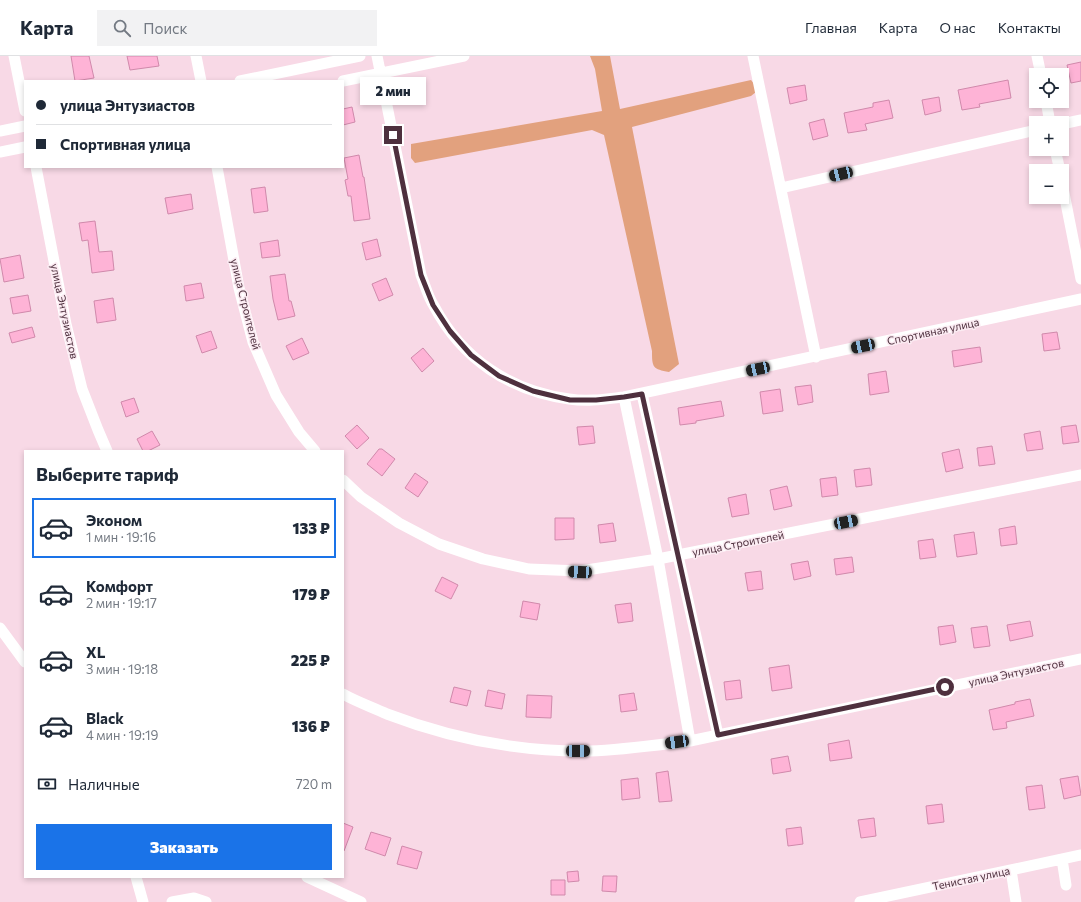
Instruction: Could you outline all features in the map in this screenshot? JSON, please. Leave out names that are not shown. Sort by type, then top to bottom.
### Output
[{"type":"street","points":[[14,56],[24,106]]},
{"type":"street","points":[[196,56],[201,80]]},
{"type":"street","points":[[245,80],[360,56]]},
{"type":"street","name":"Спортивная улица","points":[[377,56],[421,275],[433,305],[450,331],[471,355],[499,376],[533,391],[570,400],[596,400],[642,394],[1081,299]]},
{"type":"street","points":[[344,81],[464,56]]},
{"type":"street","points":[[753,56],[816,356]]},
{"type":"street","points":[[1037,56],[1040,68]]},
{"type":"street","points":[[1069,123],[1081,120]]},
{"type":"street","points":[[0,131],[24,126]]},
{"type":"street","points":[[781,188],[1029,132]]},
{"type":"street","points":[[0,152],[24,147]]},
{"type":"street","name":"улица Энтузиастов","points":[[36,168],[68,331],[82,389],[107,450]]},
{"type":"street","name":"улица Строителей","points":[[217,168],[239,288],[253,342],[276,396],[299,432],[314,450]]},
{"type":"street","points":[[1066,204],[1081,279]]},
{"type":"street","points":[[642,394],[718,735]]},
{"type":"street","points":[[624,397],[658,559],[690,741]]},
{"type":"street","name":"улица Строителей","points":[[344,481],[361,497],[398,523],[439,544],[483,559],[529,569],[580,572],[678,556],[1081,475]]},
{"type":"street","points":[[0,628],[24,661]]},
{"type":"street","name":"улица Энтузиастов","points":[[344,694],[414,724],[453,736],[502,745],[555,750],[590,751],[625,749],[690,741],[1081,659]]},
{"type":"street","name":"Тенистая улица","points":[[860,902],[1081,855]]},
{"type":"street","points":[[1062,859],[1066,885]]},
{"type":"street","points":[[1011,870],[1016,902]]},
{"type":"street","points":[[136,878],[143,902]]},
{"type":"street","points":[[309,878],[361,902]]},
{"type":"street","points":[[172,902],[194,898],[206,902]]},
{"type":"shaded area","points":[[590,56],[610,56],[620,109],[751,80],[755,85],[756,92],[751,96],[632,127],[679,364],[669,372],[657,369],[654,367],[652,361],[652,351],[604,135],[592,130],[415,163],[411,158],[411,144],[602,111],[595,69]]},
{"type":"building","points":[[71,56],[89,56],[94,78],[75,80]]},
{"type":"building","points":[[127,56],[157,56],[159,66],[130,70]]},
{"type":"building","points":[[1081,62],[1081,81],[1071,83],[1069,68],[1067,65]]},
{"type":"building","points":[[1008,80],[1011,98],[979,104],[980,107],[962,110],[958,90]]},
{"type":"building","points":[[805,85],[807,100],[790,104],[787,88]]},
{"type":"building","points":[[939,97],[941,111],[925,115],[922,100]]},
{"type":"building","points":[[889,100],[893,118],[865,124],[867,130],[848,133],[844,113],[873,107],[873,103]]},
{"type":"building","points":[[352,107],[355,122],[344,125],[344,109]]},
{"type":"building","points":[[824,119],[828,136],[813,140],[809,123]]},
{"type":"building","points":[[359,155],[364,177],[370,219],[354,221],[351,196],[348,196],[345,180],[348,179],[344,158]]},
{"type":"building","points":[[265,187],[268,211],[254,213],[251,189]]},
{"type":"building","points":[[191,194],[193,209],[168,214],[165,198]]},
{"type":"building","points":[[95,221],[99,252],[112,251],[114,270],[92,273],[88,240],[82,241],[79,223]]},
{"type":"building","points":[[377,239],[381,256],[366,260],[362,243]]},
{"type":"building","points":[[278,240],[280,256],[262,258],[260,243]]},
{"type":"building","points":[[20,255],[24,278],[4,282],[0,259]]},
{"type":"building","points":[[285,274],[289,301],[291,301],[295,316],[278,320],[270,276]]},
{"type":"building","points":[[386,278],[393,295],[379,301],[372,284]]},
{"type":"building","points":[[201,283],[204,298],[186,301],[184,286]]},
{"type":"building","points":[[28,295],[31,311],[13,314],[10,298]]},
{"type":"building","points":[[113,298],[116,320],[97,323],[94,301]]},
{"type":"building","points":[[32,327],[35,337],[12,343],[9,333]]},
{"type":"building","points":[[211,331],[217,348],[202,353],[196,336]]},
{"type":"building","points":[[1057,332],[1060,349],[1044,351],[1042,334]]},
{"type":"building","points":[[302,338],[309,353],[293,360],[286,346]]},
{"type":"building","points":[[980,347],[982,362],[954,367],[952,351]]},
{"type":"building","points":[[423,348],[434,361],[422,372],[411,358]]},
{"type":"building","points":[[886,371],[889,392],[870,395],[868,374]]},
{"type":"building","points":[[811,385],[813,402],[798,405],[795,387]]},
{"type":"building","points":[[780,389],[783,411],[763,414],[760,392]]},
{"type":"building","points":[[134,398],[139,412],[126,417],[121,402]]},
{"type":"building","points":[[721,401],[724,416],[696,421],[696,423],[680,425],[678,408]]},
{"type":"building","points":[[357,425],[369,438],[357,449],[345,436]]},
{"type":"building","points":[[1076,425],[1079,442],[1063,444],[1061,427]]},
{"type":"building","points":[[593,426],[595,443],[579,445],[577,427]]},
{"type":"building","points":[[152,431],[160,445],[150,450],[142,450],[137,439]]},
{"type":"building","points":[[1040,431],[1043,449],[1027,451],[1024,434]]},
{"type":"building","points":[[992,446],[995,464],[979,466],[977,448]]},
{"type":"building","points":[[379,449],[382,449],[395,459],[382,476],[367,464]]},
{"type":"building","points":[[959,449],[963,468],[946,472],[942,453]]},
{"type":"building","points":[[870,468],[872,485],[856,487],[854,470]]},
{"type":"building","points":[[415,473],[428,482],[418,497],[405,488]]},
{"type":"building","points":[[836,477],[838,495],[822,497],[820,479]]},
{"type":"building","points":[[787,486],[792,506],[774,510],[770,490]]},
{"type":"building","points":[[746,494],[749,514],[732,517],[728,498]]},
{"type":"building","points":[[555,518],[574,518],[574,539],[555,540]]},
{"type":"building","points":[[613,523],[616,541],[600,543],[598,525]]},
{"type":"building","points":[[1015,526],[1017,544],[1001,546],[999,529]]},
{"type":"building","points":[[974,532],[977,554],[957,557],[954,535]]},
{"type":"building","points":[[933,539],[936,557],[920,559],[918,541]]},
{"type":"building","points":[[852,557],[854,572],[836,575],[834,559]]},
{"type":"building","points":[[808,561],[811,576],[794,580],[791,564]]},
{"type":"building","points":[[761,571],[763,589],[748,591],[745,573]]},
{"type":"building","points":[[442,577],[458,585],[451,599],[435,591]]},
{"type":"building","points":[[523,601],[540,604],[537,620],[520,617]]},
{"type":"building","points":[[631,603],[633,621],[618,623],[615,605]]},
{"type":"building","points":[[1030,621],[1033,636],[1010,641],[1007,625]]},
{"type":"building","points":[[953,625],[956,642],[940,645],[938,627]]},
{"type":"building","points":[[987,626],[990,646],[974,648],[971,628]]},
{"type":"building","points":[[789,665],[792,688],[772,691],[769,668]]},
{"type":"building","points":[[740,680],[742,698],[726,700],[724,682]]},
{"type":"building","points":[[454,687],[471,691],[467,706],[450,702]]},
{"type":"building","points":[[488,690],[505,694],[502,709],[485,706]]},
{"type":"building","points":[[634,693],[637,710],[621,712],[619,695]]},
{"type":"building","points":[[527,695],[552,696],[551,718],[526,717]]},
{"type":"building","points":[[1030,699],[1034,716],[1006,722],[1007,728],[993,730],[989,710]]},
{"type":"building","points":[[849,740],[852,758],[830,761],[828,744]]},
{"type":"building","points":[[788,756],[791,771],[773,774],[771,759]]},
{"type":"building","points":[[668,771],[672,801],[659,802],[656,773]]},
{"type":"building","points":[[1078,776],[1081,795],[1064,799],[1060,779]]},
{"type":"building","points":[[638,778],[640,798],[622,800],[621,780]]},
{"type":"building","points":[[1042,785],[1045,808],[1029,810],[1026,787]]},
{"type":"building","points":[[942,804],[944,822],[928,824],[926,806]]},
{"type":"building","points":[[874,818],[876,836],[861,838],[858,820]]},
{"type":"building","points":[[344,823],[353,827],[344,851]]},
{"type":"building","points":[[801,827],[803,844],[788,846],[786,829]]},
{"type":"building","points":[[371,832],[391,838],[385,856],[365,849]]},
{"type":"building","points":[[402,846],[422,852],[417,869],[397,864]]},
{"type":"building","points":[[578,871],[579,881],[568,882],[567,872]]},
{"type":"building","points":[[603,876],[617,876],[616,892],[602,891]]},
{"type":"building","points":[[551,880],[565,880],[565,895],[551,895]]},
{"type":"route","points":[[393,135],[421,275],[433,305],[450,331],[471,355],[499,376],[533,391],[570,400],[596,400],[642,394],[718,735],[945,687]]}]
